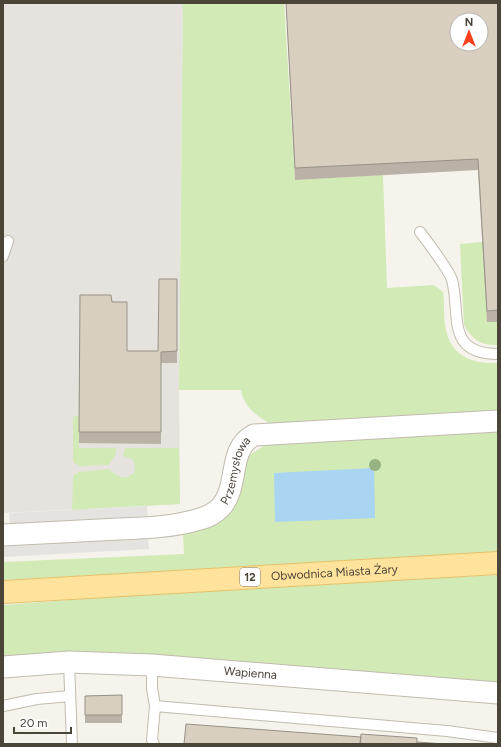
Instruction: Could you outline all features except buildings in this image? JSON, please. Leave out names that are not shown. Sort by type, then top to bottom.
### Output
[{"type":"main road","name":"Obwodnica Miasta Żary","points":[[3,592],[498,563]]},
{"type":"street","name":"Przemysłowa","points":[[3,535],[155,527],[202,519],[216,511],[225,501],[232,485],[241,446],[254,435],[498,421]]},
{"type":"street","name":"Wapienna","points":[[3,667],[69,662],[152,665],[498,693]]},
{"type":"lane","points":[[420,232],[452,279],[456,325],[466,344],[478,352],[498,354]]},
{"type":"lane","points":[[3,256],[8,241]]},
{"type":"lane","points":[[69,662],[72,744]]},
{"type":"lane","points":[[152,665],[152,688],[155,706],[152,740],[154,744]]},
{"type":"lane","points":[[3,706],[37,699],[70,696]]},
{"type":"lane","points":[[155,706],[447,731],[498,738]]},
{"type":"shaded area","points":[[3,3],[183,3],[179,390],[180,504],[3,513]]},
{"type":"shaded area","points":[[147,506],[148,520],[10,527],[9,513]]},
{"type":"shaded area","points":[[148,534],[149,549],[3,557],[3,542]]},
{"type":"green space","points":[[183,3],[284,3],[295,180],[383,175],[387,288],[434,285],[443,292],[445,325],[453,347],[458,353],[472,360],[498,363],[498,412],[269,423],[251,410],[242,396],[241,390],[179,390]]},
{"type":"green space","points":[[492,241],[498,319],[498,345],[478,341],[470,335],[464,325],[460,244]]},
{"type":"green space","points":[[75,416],[79,416],[79,448],[116,448],[116,453],[109,465],[80,466],[73,462],[73,418]]},
{"type":"green space","points":[[498,430],[498,554],[3,580],[3,562],[184,554],[183,532],[238,496],[248,456],[272,441]]},
{"type":"green space","points":[[125,448],[179,448],[180,504],[84,509],[83,512],[72,513],[74,475],[79,472],[109,469],[121,477],[127,477],[134,473],[135,466],[132,459],[123,456]]},
{"type":"green space","points":[[498,575],[498,684],[89,652],[3,658],[3,605],[188,591]]},
{"type":"water","points":[[374,468],[375,518],[275,522],[274,473]]}]
